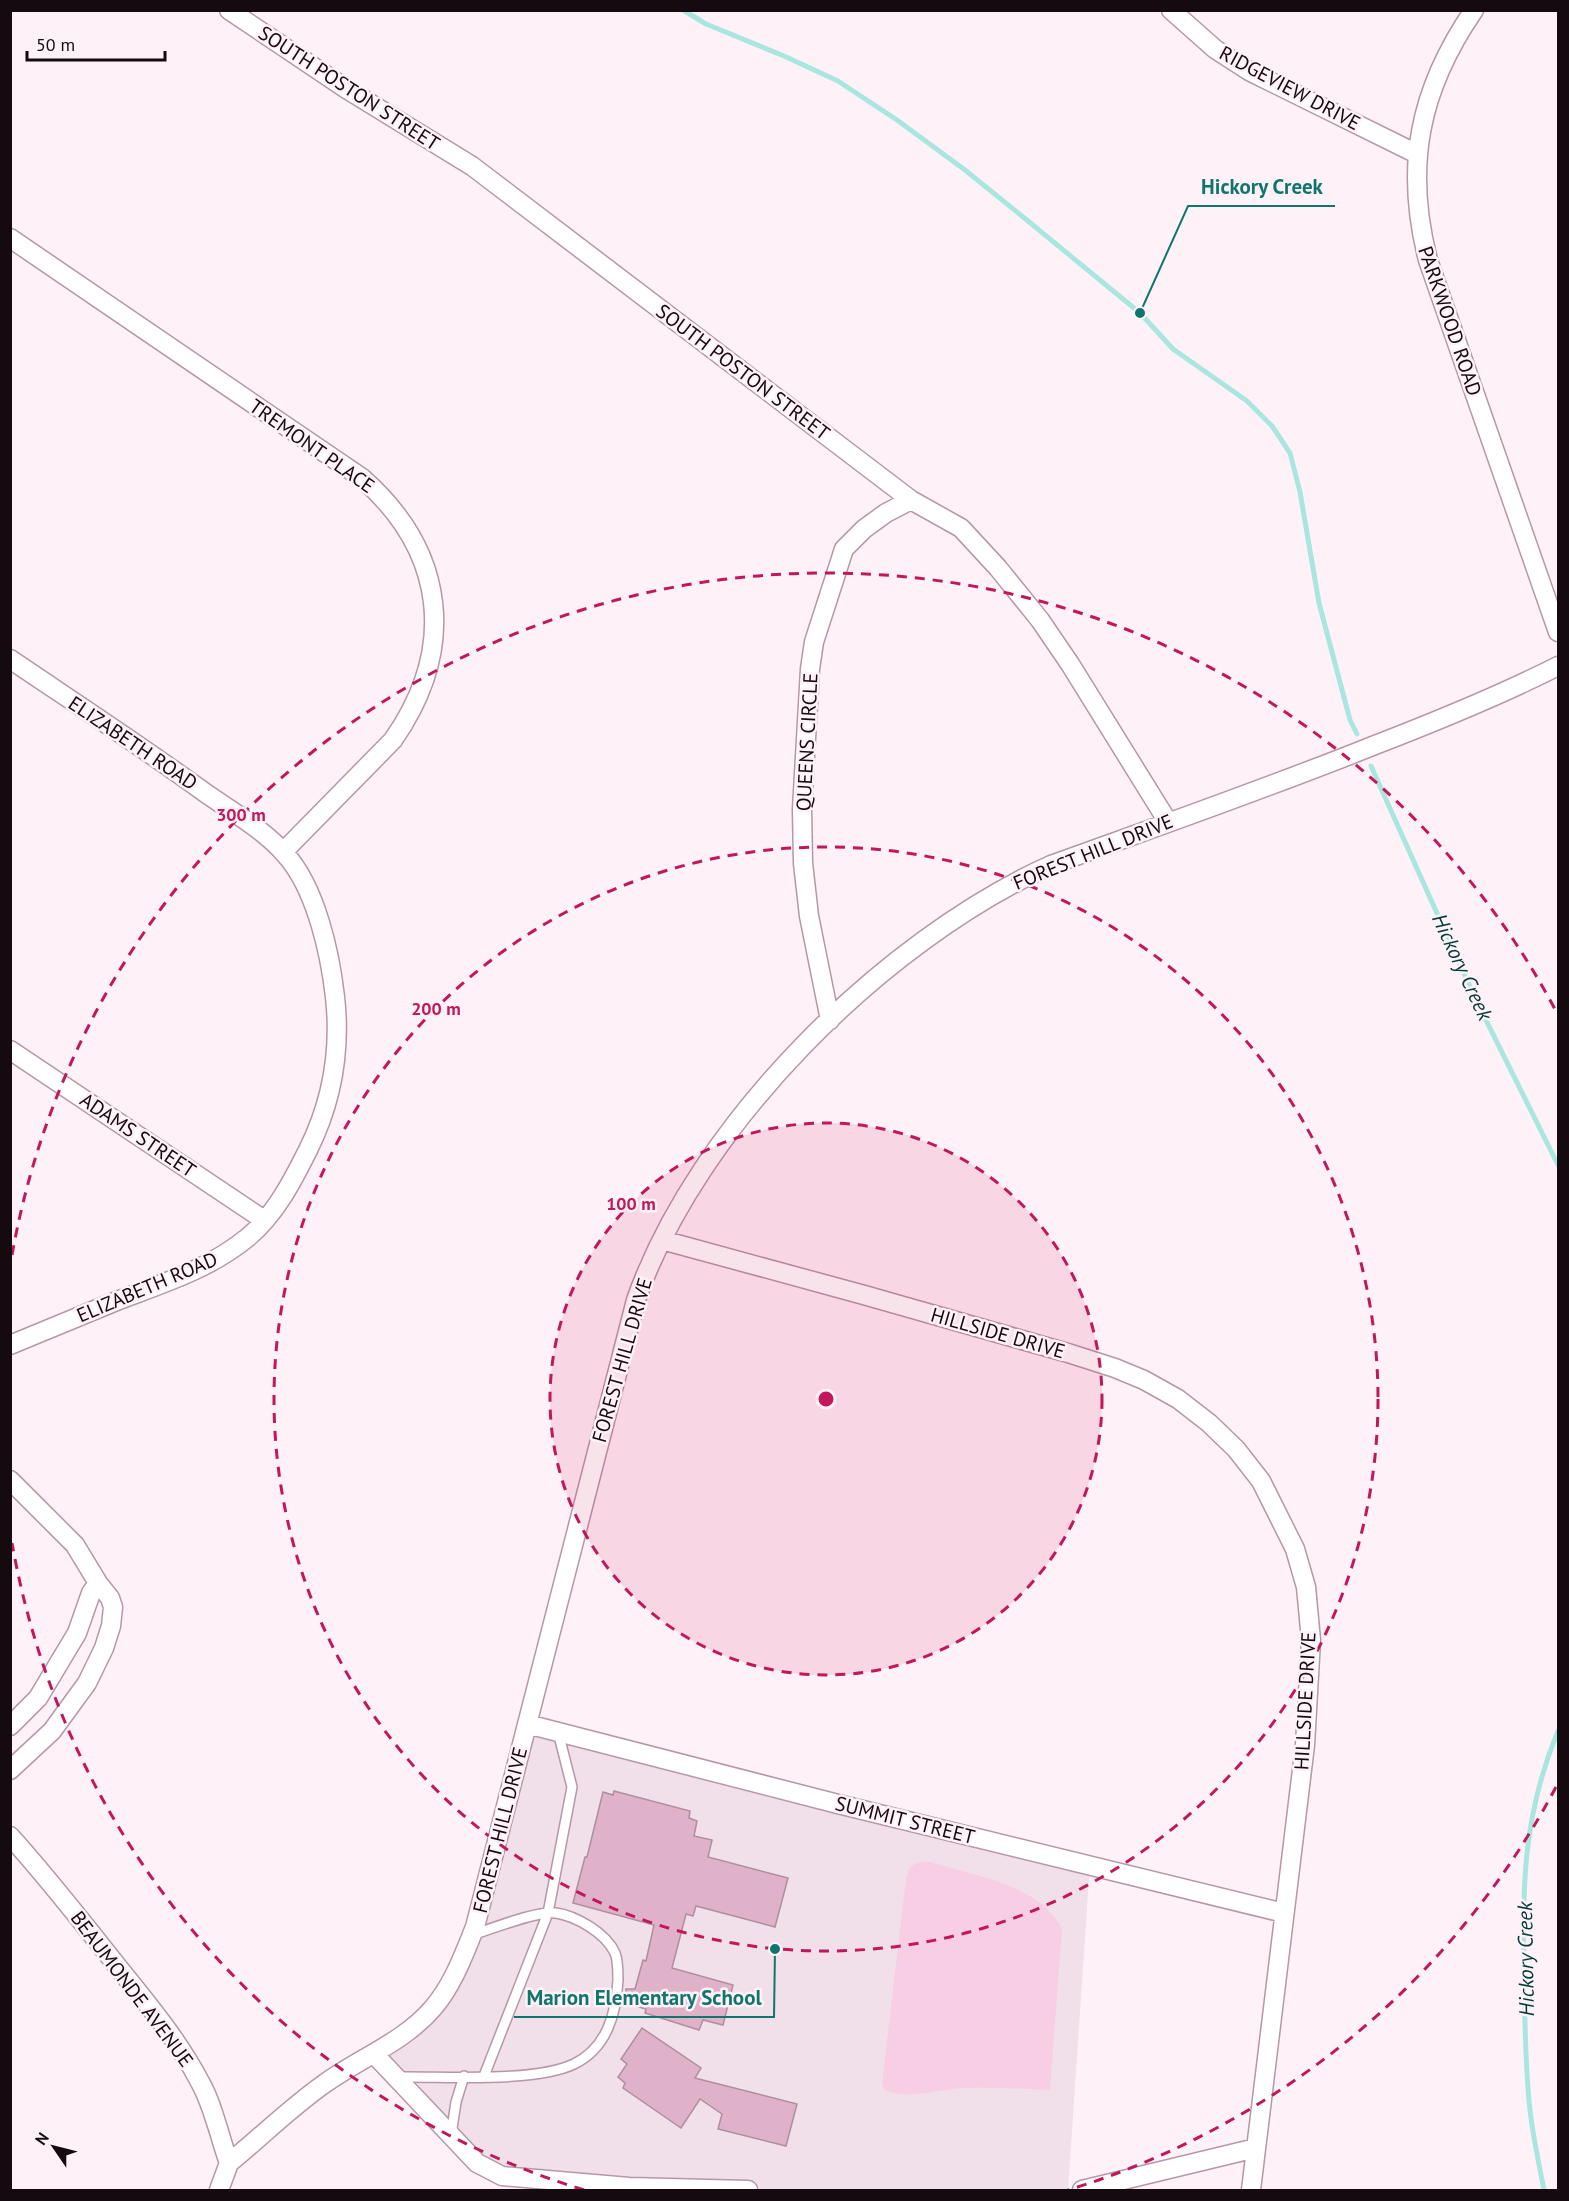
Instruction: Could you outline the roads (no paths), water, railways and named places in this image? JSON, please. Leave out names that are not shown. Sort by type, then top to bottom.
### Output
[{"type":"street","name":"SOUTH POSTON STREET","points":[[229,10],[345,88],[472,166],[911,500],[961,528],[998,567],[1040,620],[1168,822]]},
{"type":"street","name":"RIDGEVIEW DRIVE","points":[[1171,10],[1215,49],[1249,71],[1417,154]]},
{"type":"street","name":"PARKWOOD ROAD","points":[[1474,10],[1455,38],[1432,87],[1421,126],[1417,154],[1417,208],[1428,260],[1558,632]]},
{"type":"street","name":"TREMONT PLACE","points":[[10,238],[362,478],[400,516],[414,539],[431,590],[434,617],[434,643],[420,695],[408,719],[393,740],[284,852]]},
{"type":"street","name":"QUEENS CIRCLE","points":[[830,1020],[809,916],[803,863],[802,809],[810,669],[814,642],[844,549],[886,513],[911,500]]},
{"type":"street","name":"ELIZABETH ROAD","points":[[10,659],[186,778],[284,852],[293,863],[306,888],[327,954],[338,1022],[337,1055],[328,1104],[313,1141],[293,1179],[264,1220],[248,1236],[225,1254],[194,1271],[10,1345]]},
{"type":"street","name":"FOREST HILL DRIVE","points":[[229,2163],[268,2128],[326,2083],[408,2031],[434,2007],[460,1963],[471,1935],[636,1300],[662,1240],[708,1161],[768,1084],[830,1020],[881,974],[967,909],[1013,882],[1051,865],[1308,772],[1513,689],[1558,666]]},
{"type":"street","name":"ADAMS STREET","points":[[10,1050],[264,1220]]},
{"type":"street","name":"HILLSIDE DRIVE","points":[[662,1240],[864,1295],[1115,1368],[1144,1380],[1178,1399],[1209,1423],[1236,1449],[1261,1481],[1295,1549],[1306,1587],[1311,1640],[1305,1745],[1251,2190]]},
{"type":"street","points":[[10,1480],[75,1545],[110,1598],[113,1607],[111,1626],[104,1648],[87,1683],[52,1731],[10,1770]]},
{"type":"street","points":[[10,1726],[38,1698],[77,1633],[91,1593],[98,1583]]},
{"type":"street","name":"SUMMIT STREET","points":[[527,1724],[838,1804],[1284,1913]]},
{"type":"street","name":"BEAUMONDE AVENUE","points":[[10,1836],[44,1873],[157,2015],[186,2058],[205,2093],[229,2163]]},
{"type":"street","points":[[374,2054],[477,2163],[502,2176],[629,2187],[748,2190]]},
{"type":"street","points":[[1082,2190],[1256,2148]]},
{"type":"street","points":[[219,2190],[229,2163]]},
{"type":"lane","points":[[484,2076],[548,1913],[572,1787],[558,1732]]},
{"type":"lane","points":[[395,2077],[530,2075],[558,2071],[575,2064],[600,2043],[611,2022],[617,2000],[618,1972],[615,1953],[604,1939],[588,1926],[572,1918],[548,1913],[471,1935]]},
{"type":"lane","points":[[451,2137],[456,2102],[465,2076]]},
{"type":"waterway","name":"Hickory Creek","points":[[683,10],[706,24],[838,81],[897,120],[965,170],[1028,221],[1140,313],[1173,349],[1247,401],[1272,426],[1290,453],[1300,492],[1319,603],[1350,720],[1357,734]]},
{"type":"waterway","name":"Hickory Creek","points":[[1371,766],[1475,998],[1558,1165]]},
{"type":"waterway","name":"Hickory Creek","points":[[1544,2190],[1533,2130],[1527,2077],[1523,1944],[1525,1882],[1531,1822],[1546,1762],[1558,1731]]},
{"type":"place","name":"Hickory Creek","points":[[1140,313]]},
{"type":"place","name":"Marion Elementary School","points":[[775,1949]]}]
